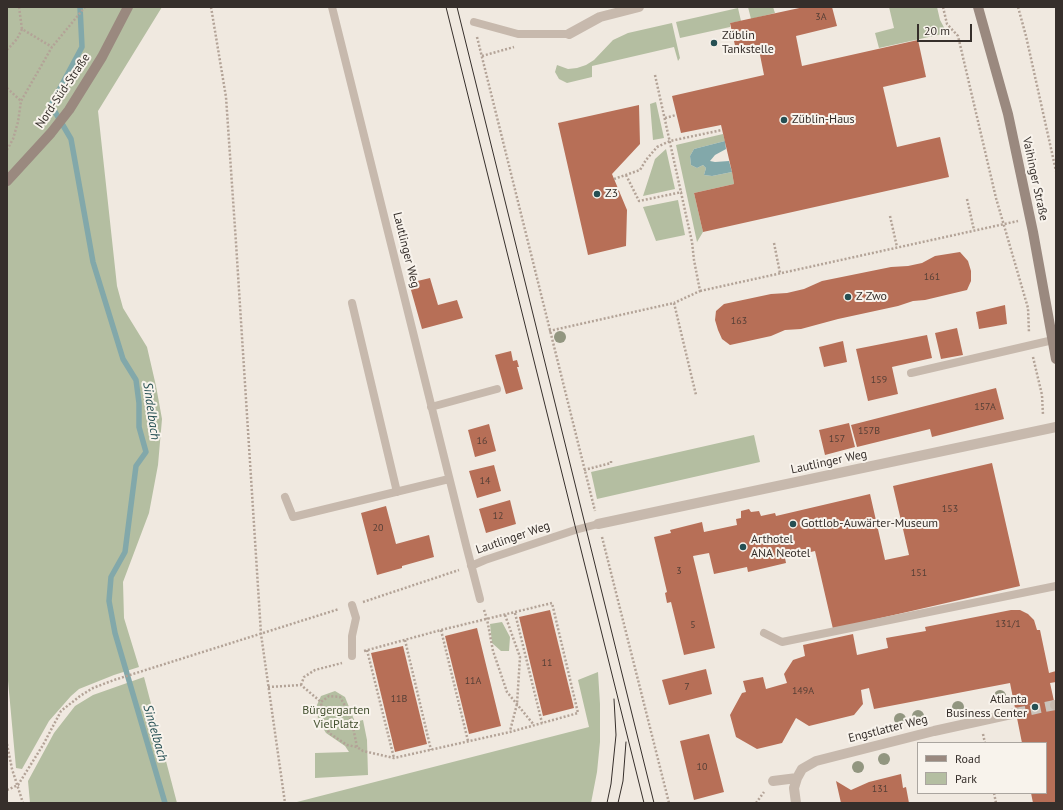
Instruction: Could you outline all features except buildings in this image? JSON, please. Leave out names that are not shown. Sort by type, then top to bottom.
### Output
[{"type":"main road","name":"Nord-Süd-Straße","points":[[7,181],[51,133],[69,110],[102,57],[128,7]]},
{"type":"main road","name":"Vaihinger Straße","points":[[978,7],[1008,114],[1030,218],[1056,359]]},
{"type":"street","points":[[569,34],[600,17],[639,7]]},
{"type":"street","name":"Lautlinger Weg","points":[[598,524],[1056,427]]},
{"type":"street","name":"Engstlatter Weg","points":[[797,778],[802,769],[816,761],[934,731],[1016,713]]},
{"type":"street","points":[[773,781],[797,778],[794,788],[796,803]]},
{"type":"lane","name":"Lautlinger Weg","points":[[332,7],[471,566],[575,530],[598,524]]},
{"type":"lane","points":[[474,22],[518,34],[569,34]]},
{"type":"lane","points":[[352,303],[397,492]]},
{"type":"lane","points":[[911,373],[1053,340]]},
{"type":"lane","points":[[431,407],[497,389]]},
{"type":"lane","points":[[285,497],[293,517],[449,479]]},
{"type":"lane","points":[[471,566],[480,598]]},
{"type":"lane","points":[[764,633],[782,642],[1056,586]]},
{"type":"lane","points":[[352,605],[356,618],[352,636],[352,656]]},
{"type":"path","points":[[7,50],[17,39],[22,29],[19,7]]},
{"type":"path","points":[[7,150],[13,139],[18,122],[21,101],[52,47],[85,7]]},
{"type":"path","points":[[211,7],[226,97],[261,634],[285,803]]},
{"type":"path","points":[[942,7],[947,24],[958,36],[996,198],[1028,308],[1030,345],[1042,395],[1044,430]]},
{"type":"path","points":[[1018,7],[1056,172]]},
{"type":"path","points":[[22,29],[52,47]]},
{"type":"path","points":[[482,56],[549,331],[598,524],[605,544],[669,803]]},
{"type":"path","points":[[655,75],[682,192],[700,291]]},
{"type":"path","points":[[7,88],[21,101]]},
{"type":"path","points":[[665,118],[676,115]]},
{"type":"path","points":[[614,178],[640,170],[657,147],[670,141],[722,130]]},
{"type":"path","points":[[626,175],[639,201],[682,192]]},
{"type":"path","points":[[967,199],[974,230]]},
{"type":"path","points":[[890,216],[897,247]]},
{"type":"path","points":[[549,331],[674,303],[700,291],[974,230],[1004,225],[1030,218]]},
{"type":"path","points":[[774,242],[780,273]]},
{"type":"path","points":[[674,303],[696,395]]},
{"type":"path","points":[[584,470],[611,463],[611,459]]},
{"type":"path","points":[[7,790],[18,785],[43,746],[61,711],[93,688],[471,566]]},
{"type":"path","points":[[480,598],[487,619],[493,652],[508,692],[534,725]]},
{"type":"path","points":[[268,687],[301,685],[321,702],[323,719],[329,733],[347,745],[357,747],[363,751],[394,758],[510,732],[578,713],[552,603],[367,650],[352,656],[341,664],[315,670],[304,677],[301,685]]},
{"type":"path","points":[[515,613],[542,723]]},
{"type":"path","points":[[505,615],[520,657],[517,704],[510,732]]},
{"type":"path","points":[[441,630],[468,741]]},
{"type":"path","points":[[405,640],[431,750]]},
{"type":"path","points":[[366,644],[394,758]]},
{"type":"path","points":[[321,702],[329,696],[340,697],[347,709],[353,727],[357,747]]},
{"type":"path","points":[[7,744],[12,769],[23,803]]},
{"type":"green space","points":[[7,7],[162,7],[98,111],[117,286],[123,308],[147,347],[162,419],[158,465],[149,513],[123,582],[124,618],[139,667],[79,689],[49,721],[22,769],[16,768],[7,670]]},
{"type":"green space","points":[[748,7],[773,7],[775,13],[751,19]]},
{"type":"green space","points":[[889,7],[937,7],[940,20],[947,33],[879,48],[875,33],[894,28]]},
{"type":"green space","points":[[738,8],[741,21],[730,23],[730,27],[680,38],[676,22]]},
{"type":"green space","points":[[672,23],[680,58],[678,61],[674,47],[592,66],[592,77],[567,83],[559,79],[555,72],[557,65],[568,69],[586,65],[594,60],[613,40],[628,33]]},
{"type":"green space","points":[[656,102],[664,138],[653,140],[650,104]]},
{"type":"green space","points":[[723,134],[725,141],[694,149],[690,156],[691,165],[697,168],[703,165],[706,168],[704,175],[712,176],[732,172],[734,184],[694,193],[703,232],[697,242],[676,145]]},
{"type":"green space","points":[[666,149],[675,189],[643,196],[655,159]]},
{"type":"green space","points":[[678,200],[685,235],[656,241],[643,207]]},
{"type":"green space","points":[[754,435],[760,462],[597,499],[591,472]]},
{"type":"green space","points":[[502,622],[510,637],[509,651],[501,651],[492,643],[490,624]]},
{"type":"green space","points":[[598,672],[600,742],[597,772],[591,803],[293,803],[589,727],[578,680]]},
{"type":"green space","points":[[144,677],[177,803],[30,803],[28,781],[54,733],[75,706],[93,695]]},
{"type":"green space","name":"Bürgergarten VielPlatz","points":[[335,691],[345,697],[355,722],[363,720],[367,740],[368,775],[315,778],[315,753],[349,752],[345,746],[326,733],[318,720],[317,705],[321,696]]},
{"type":"water","points":[[725,141],[726,149],[715,155],[710,161],[729,161],[732,172],[712,176],[704,175],[706,168],[703,165],[697,168],[691,165],[690,156],[694,149]]},
{"type":"waterway","name":"Sindelbach","points":[[80,7],[82,47],[51,105],[71,139],[93,262],[123,359],[136,380],[139,403],[139,427],[146,452],[136,466],[125,552],[111,577],[109,601],[115,633],[165,803]]},
{"type":"tunnel","points":[[1016,713],[1055,705]]},
{"type":"tram line","points":[[446,7],[644,803]]},
{"type":"tram line","points":[[457,7],[654,803]]},
{"type":"tram line","points":[[607,803],[611,784],[616,735],[614,699]]},
{"type":"tram line","points":[[618,803],[623,781],[626,742]]},
{"type":"place","name":"Züblin Tankstelle","points":[[714,43]]},
{"type":"place","name":"Züblin-Haus","points":[[784,120]]},
{"type":"place","name":"Z3","points":[[597,194]]},
{"type":"place","name":"Z Zwo","points":[[848,297]]},
{"type":"place","name":"Gottlob-Auwärter-Museum","points":[[793,524]]},
{"type":"place","name":"Arthotel ANA Neotel","points":[[743,547]]},
{"type":"place","name":"Atlanta Business Center","points":[[1035,707]]}]
